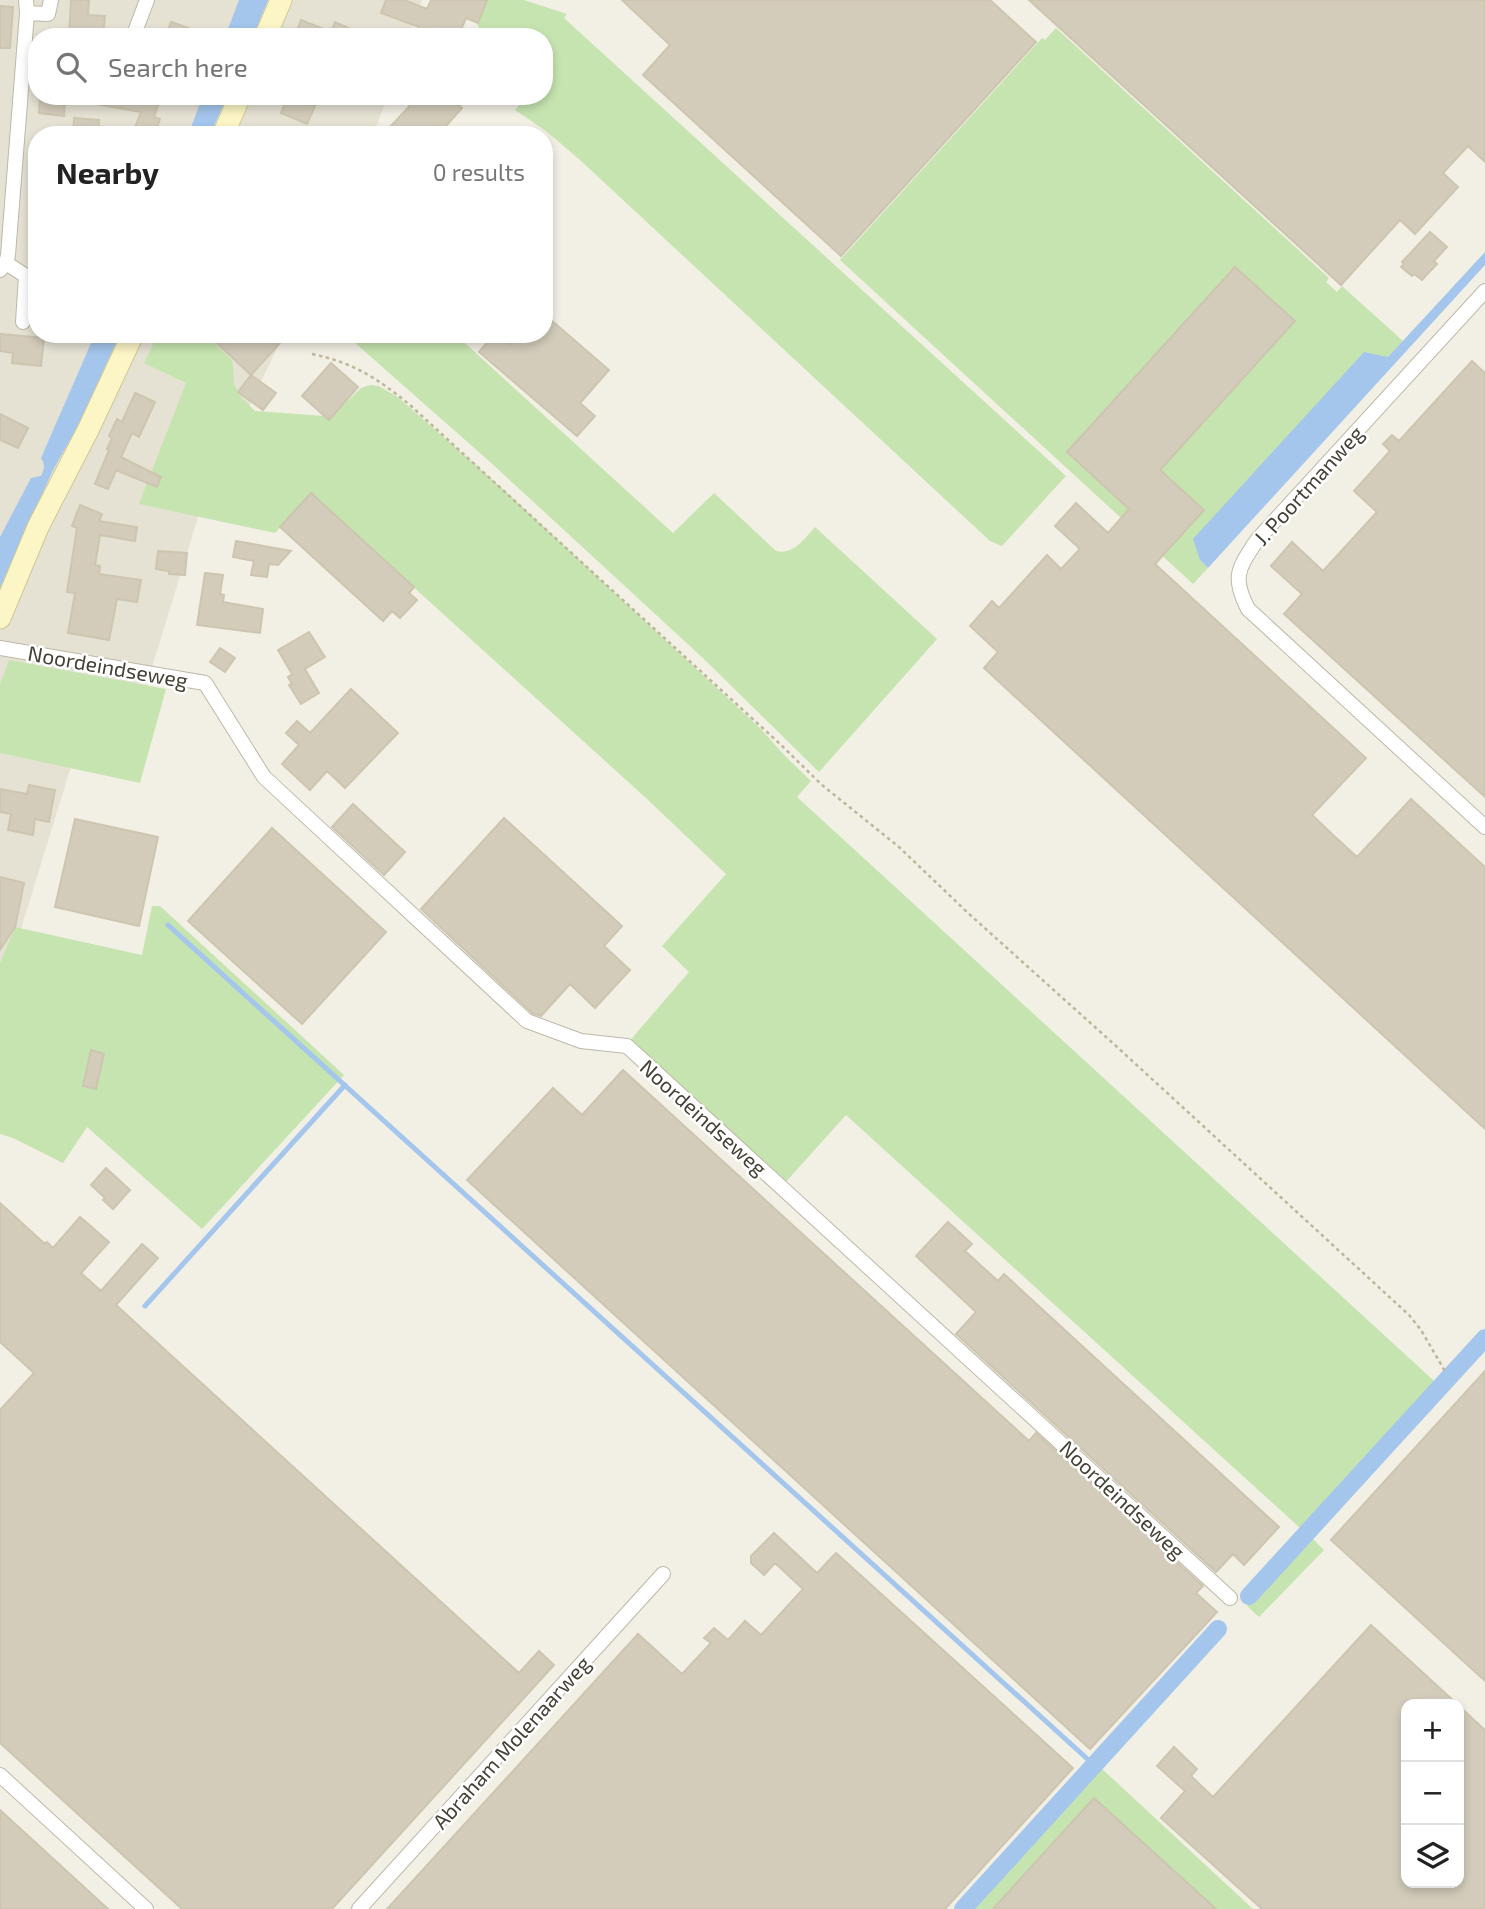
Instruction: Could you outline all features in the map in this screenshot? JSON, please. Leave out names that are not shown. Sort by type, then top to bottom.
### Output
[{"type":"street","points":[[23,322],[26,276],[3,266],[26,7],[48,14],[51,0]]},
{"type":"street","points":[[136,28],[147,0]]},
{"type":"street","points":[[269,28],[281,0]]},
{"type":"street","points":[[227,126],[236,105]]},
{"type":"street","name":"J. Poortmanweg","points":[[1485,291],[1257,540],[1237,578],[1239,592],[1248,609],[1485,827]]},
{"type":"street","points":[[0,618],[38,527],[129,343]]},
{"type":"street","name":"Noordeindseweg","points":[[3,648],[205,683],[264,777],[527,1021],[581,1041],[627,1046],[1230,1598]]},
{"type":"street","name":"Abraham Molenaarweg","points":[[359,1909],[663,1574]]},
{"type":"street","points":[[0,1775],[146,1909]]},
{"type":"path","points":[[312,354],[335,359],[358,369],[381,382],[410,405],[813,777],[899,847],[1409,1315],[1446,1373]]},
{"type":"shaded area","points":[[0,0],[422,0],[412,28],[28,28],[28,105],[385,105],[376,126],[28,126],[28,343],[280,343],[202,504],[143,697],[94,692],[0,997]]},
{"type":"green space","points":[[487,0],[524,0],[567,14],[564,18],[1066,476],[1002,546],[990,541],[553,137],[553,126],[539,126],[515,110],[519,105],[553,105],[553,28],[479,28],[477,24]]},
{"type":"green space","points":[[1056,28],[1329,278],[1326,282],[1337,292],[1342,286],[1403,341],[1200,560],[1208,568],[1193,584],[840,260],[1042,38],[1045,40]]},
{"type":"green space","points":[[154,343],[214,343],[231,359],[234,384],[241,397],[255,411],[325,416],[336,412],[361,388],[370,385],[379,386],[399,398],[505,491],[761,729],[811,781],[797,797],[1444,1390],[1311,1537],[1324,1550],[1259,1617],[1247,1606],[1310,1537],[846,1115],[783,1185],[627,1044],[689,972],[662,946],[726,874],[311,494],[275,533],[139,504],[186,383],[144,363]]},
{"type":"green space","points":[[355,343],[465,343],[673,533],[714,493],[776,551],[793,548],[815,527],[937,639],[819,772],[704,659],[489,461]]},
{"type":"green space","points":[[9,660],[166,689],[140,783],[0,753],[0,684]]},
{"type":"green space","points":[[152,906],[160,906],[344,1075],[202,1229],[87,1127],[63,1163],[0,1134],[0,963],[15,927],[142,955]]},
{"type":"green space","points":[[1100,1767],[1253,1909],[969,1909]]},
{"type":"water","points":[[239,0],[268,0],[257,28],[228,28]]},
{"type":"water","points":[[200,105],[223,105],[214,126],[191,126]]},
{"type":"water","points":[[1485,252],[1485,265],[1208,568],[1200,560],[1193,539],[1364,352],[1388,357]]},
{"type":"water","points":[[91,343],[116,343],[79,424],[53,470],[0,588],[0,537],[31,478],[41,476],[44,463],[41,458]]},
{"type":"building","points":[[71,0],[89,0],[88,15],[105,16],[104,28],[69,28]]},
{"type":"building","points":[[386,0],[404,0],[427,9],[431,0],[487,0],[478,23],[466,18],[462,28],[419,28],[381,13]]},
{"type":"building","points":[[622,0],[990,0],[1036,42],[841,256],[643,75],[670,45]]},
{"type":"building","points":[[1029,0],[1485,0],[1485,162],[1468,146],[1443,173],[1458,187],[1415,234],[1400,220],[1341,285]]},
{"type":"building","points":[[0,6],[13,7],[10,48],[0,48]]},
{"type":"building","points":[[301,20],[321,28],[298,28]]},
{"type":"building","points":[[171,22],[188,28],[169,28]]},
{"type":"building","points":[[335,22],[349,28],[333,28]]},
{"type":"building","points":[[40,105],[65,105],[64,116],[39,113]]},
{"type":"building","points":[[101,105],[158,105],[154,117],[160,119],[157,126],[136,126],[141,112]]},
{"type":"building","points":[[284,105],[315,106],[307,124],[281,113]]},
{"type":"building","points":[[411,105],[459,105],[462,108],[446,126],[391,126]]},
{"type":"building","points":[[74,118],[99,120],[99,126],[74,126]]},
{"type":"building","points":[[1430,232],[1447,247],[1434,261],[1437,264],[1422,280],[1401,267],[1404,264],[1402,262]]},
{"type":"building","points":[[1235,267],[1295,321],[1160,470],[1204,510],[1155,564],[1366,758],[1312,815],[1333,835],[1357,857],[1411,799],[1485,867],[1485,1129],[984,668],[998,652],[970,626],[992,601],[999,608],[1047,555],[1061,569],[1080,549],[1055,526],[1076,503],[1108,533],[1129,509],[1067,452]]},
{"type":"building","points":[[553,322],[609,370],[580,403],[595,416],[577,436],[479,352],[486,343],[553,343]]},
{"type":"building","points":[[0,334],[28,337],[28,343],[43,343],[41,366],[12,363],[13,353],[0,351]]},
{"type":"building","points":[[217,343],[280,343],[251,375]]},
{"type":"building","points":[[1472,361],[1485,373],[1485,797],[1284,614],[1302,594],[1271,566],[1292,542],[1323,571],[1377,512],[1354,491],[1390,451],[1383,444],[1392,435],[1399,441]]},
{"type":"building","points":[[331,363],[358,387],[329,420],[302,396]]},
{"type":"building","points":[[251,375],[276,393],[263,410],[238,392]]},
{"type":"building","points":[[135,393],[155,402],[139,437],[132,433],[121,457],[161,477],[157,487],[116,470],[108,489],[95,484],[109,450],[107,449],[112,438],[109,436],[117,419],[122,422]]},
{"type":"building","points":[[0,414],[28,428],[18,448],[0,440]]},
{"type":"building","points":[[311,493],[414,587],[409,593],[417,600],[400,618],[392,611],[383,621],[280,527]]},
{"type":"building","points":[[80,505],[102,514],[99,521],[137,527],[135,541],[100,535],[95,565],[100,566],[99,574],[141,580],[137,602],[117,599],[109,640],[68,633],[75,593],[67,592],[77,528],[72,526]]},
{"type":"building","points":[[236,541],[291,551],[278,565],[269,564],[267,577],[251,575],[254,561],[233,557]]},
{"type":"building","points":[[158,551],[187,553],[185,575],[169,574],[169,571],[156,569]]},
{"type":"building","points":[[205,573],[223,575],[220,594],[224,595],[223,602],[263,609],[260,633],[197,625]]},
{"type":"building","points":[[309,632],[325,657],[305,669],[319,693],[301,704],[289,685],[292,684],[288,677],[292,674],[278,650]]},
{"type":"building","points":[[220,648],[235,658],[225,672],[210,662]]},
{"type":"building","points":[[351,689],[398,733],[345,788],[327,771],[310,790],[282,764],[299,745],[286,733],[297,721],[310,733]]},
{"type":"building","points":[[29,785],[55,790],[49,822],[35,819],[33,835],[8,830],[11,814],[0,812],[0,789],[27,794]]},
{"type":"building","points":[[353,804],[405,852],[384,875],[332,827]]},
{"type":"building","points":[[504,818],[622,926],[604,946],[630,970],[595,1008],[570,984],[541,1016],[532,1013],[421,909]]},
{"type":"building","points":[[75,819],[158,837],[139,926],[55,907]]},
{"type":"building","points":[[272,828],[386,932],[302,1024],[188,921]]},
{"type":"building","points":[[0,877],[24,883],[15,927],[0,950]]},
{"type":"building","points":[[91,1050],[104,1054],[96,1089],[83,1086]]},
{"type":"building","points":[[623,1070],[1029,1441],[1036,1433],[1203,1586],[1196,1593],[1217,1612],[1090,1749],[467,1180],[553,1088],[582,1115]]},
{"type":"building","points":[[106,1168],[130,1190],[113,1209],[91,1185]]},
{"type":"building","points":[[0,1203],[45,1244],[47,1242],[53,1248],[80,1217],[109,1242],[81,1273],[101,1291],[142,1244],[158,1258],[116,1305],[519,1673],[539,1651],[554,1665],[332,1909],[182,1909],[0,1743],[0,1410],[34,1373],[0,1342]]},
{"type":"building","points":[[948,1222],[972,1244],[965,1251],[998,1281],[1004,1274],[1279,1527],[1244,1565],[1233,1554],[1216,1572],[956,1334],[976,1312],[916,1256]]},
{"type":"building","points":[[1485,1371],[1485,1681],[1331,1540]]},
{"type":"building","points":[[774,1533],[817,1573],[836,1553],[1073,1768],[945,1909],[387,1909],[638,1634],[682,1674],[711,1643],[704,1638],[714,1628],[728,1640],[745,1621],[761,1635],[803,1589],[775,1563],[764,1575],[751,1563],[751,1556]]},
{"type":"building","points":[[1371,1625],[1452,1699],[1401,1699],[1401,1888],[1464,1888],[1464,1711],[1485,1730],[1485,1909],[1262,1909],[1161,1818],[1185,1791],[1157,1766],[1174,1747],[1197,1769],[1191,1776],[1213,1797]]},
{"type":"building","points":[[1094,1798],[1216,1909],[993,1909]]},
{"type":"building","points":[[0,1810],[108,1909],[0,1909]]},
{"type":"waterway","points":[[168,925],[1094,1765]]},
{"type":"waterway","points":[[145,1306],[345,1085]]},
{"type":"waterway","points":[[1249,1596],[1485,1338]]},
{"type":"waterway","points":[[963,1909],[1218,1629]]}]
